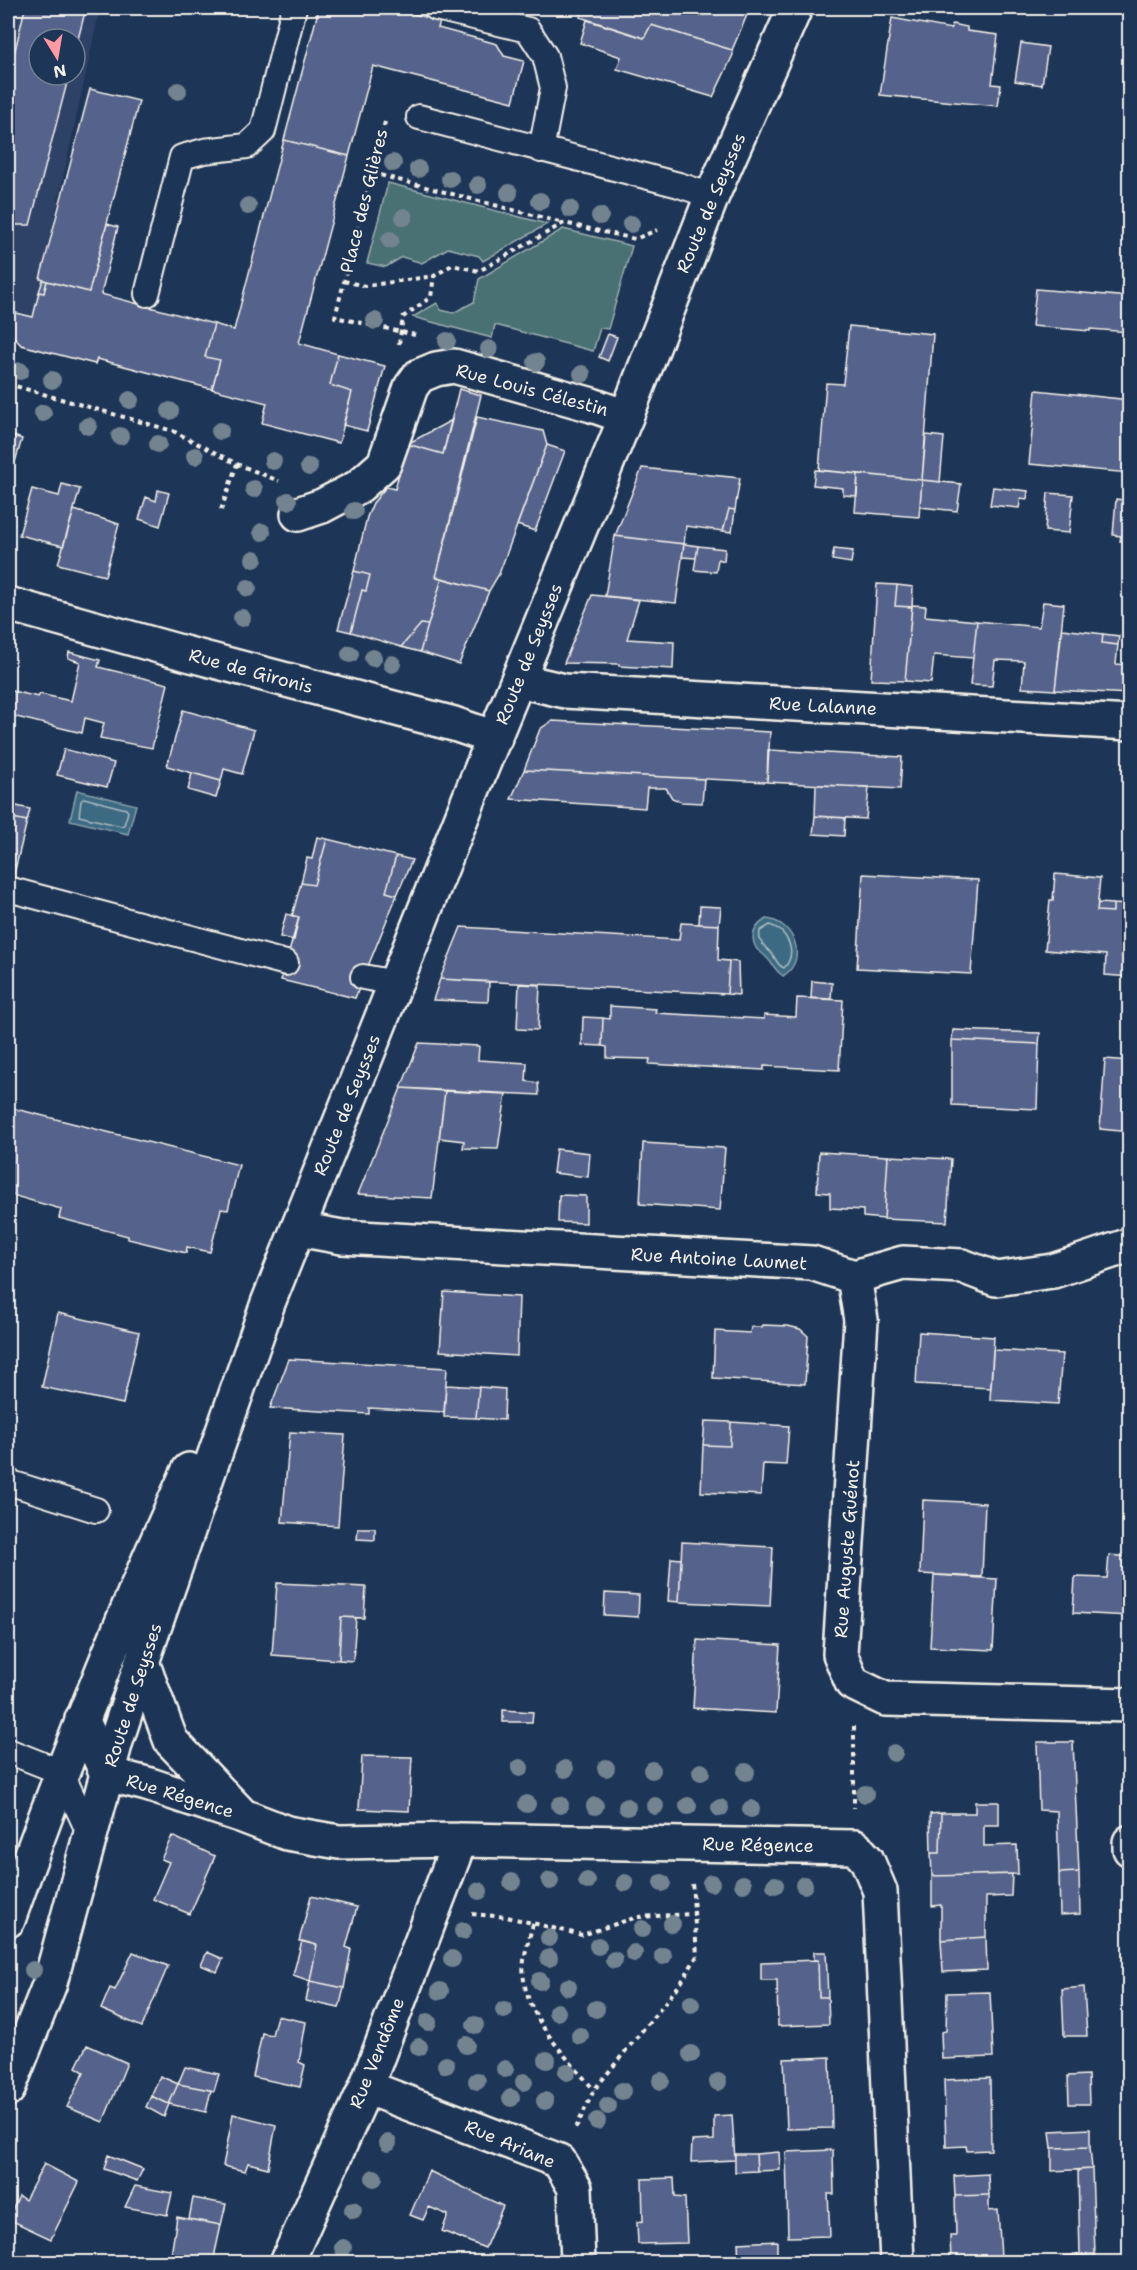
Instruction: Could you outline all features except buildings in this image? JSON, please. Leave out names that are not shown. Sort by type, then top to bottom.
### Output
[{"type":"street","name":"Route de Seysses","points":[[8,2089],[51,1983],[107,1774],[142,1662],[268,1303],[626,417],[712,196],[795,8]]},
{"type":"street","name":"Rue Louis Célestin","points":[[298,514],[322,506],[358,487],[384,464],[411,387],[419,376],[436,369],[454,366],[592,405],[626,417]]},
{"type":"street","name":"Rue de Gironis","points":[[8,604],[454,724],[495,738]]},
{"type":"street","name":"Rue Lalanne","points":[[518,680],[575,691],[1130,723]]},
{"type":"street","name":"Rue Antoine Laumet","points":[[298,1229],[342,1237],[812,1263],[854,1277]]},
{"type":"street","points":[[854,1277],[903,1263],[962,1266],[996,1279],[1053,1271],[1130,1245]]},
{"type":"street","name":"Rue Auguste Guénot","points":[[852,1683],[840,1654],[861,1320],[854,1277]]},
{"type":"street","name":"Route de Seysses","points":[[8,1920],[61,1772],[147,1561],[268,1303]]},
{"type":"street","name":"Rue Régence","points":[[142,1662],[171,1741],[243,1816]]},
{"type":"street","points":[[852,1683],[885,1699],[1130,1705]]},
{"type":"street","name":"Rue Régence","points":[[82,1719],[107,1774],[147,1784],[287,1833],[339,1842],[460,1840],[855,1847]]},
{"type":"street","name":"Rue Vendôme","points":[[287,2262],[366,2086],[460,1840]]},
{"type":"street","points":[[1130,1842],[1130,1849]]},
{"type":"street","points":[[855,1847],[867,1860],[880,1891],[897,2262]]},
{"type":"street","name":"Rue Ariane","points":[[366,2086],[559,2161],[575,2188],[578,2262]]},
{"type":"lane","points":[[147,294],[182,158],[204,151],[248,146],[262,130],[294,8]]},
{"type":"lane","points":[[436,8],[528,30],[545,56],[553,88],[541,150]]},
{"type":"lane","points":[[419,117],[679,185],[712,196]]},
{"type":"lane","points":[[8,890],[285,963]]},
{"type":"lane","points":[[363,977],[396,983]]},
{"type":"lane","points":[[8,1482],[96,1510]]},
{"type":"lane","points":[[8,1751],[61,1772],[91,1837]]},
{"type":"path","name":"Place des Glières","points":[[419,117],[388,109],[334,317],[423,337]]},
{"type":"path","points":[[372,172],[564,223],[635,239],[672,223],[698,232]]},
{"type":"path","points":[[344,281],[365,286],[434,276],[452,265],[479,271],[564,223]]},
{"type":"path","points":[[398,350],[403,317],[431,297],[434,276]]},
{"type":"path","points":[[8,384],[173,431],[237,464],[285,484]]},
{"type":"path","points":[[221,510],[237,464]]},
{"type":"path","points":[[852,1683],[855,1847]]},
{"type":"path","points":[[559,2161],[594,2090],[681,1983],[697,1956],[689,1844]]},
{"type":"path","points":[[438,1898],[474,1915],[507,1917],[582,1935],[637,1917],[694,1914]]},
{"type":"path","points":[[533,1924],[524,1961],[526,1989],[537,2019],[594,2090]]},
{"type":"shaded area","points":[[8,8],[100,8],[87,68],[87,27],[27,27],[27,87],[83,87],[33,316],[12,310],[8,329]]},
{"type":"green space","points":[[388,183],[547,224],[483,261],[479,256],[448,248],[422,263],[402,257],[386,267],[367,263]]},
{"type":"green space","points":[[563,229],[632,246],[608,329],[600,328],[593,351],[495,325],[492,338],[413,317],[437,303],[441,310],[453,313],[474,302],[479,279]]},
{"type":"water","points":[[77,790],[136,805],[128,834],[70,820]]},
{"type":"water","points":[[766,919],[784,926],[795,942],[795,961],[791,969],[783,976],[754,943],[754,931]]}]
